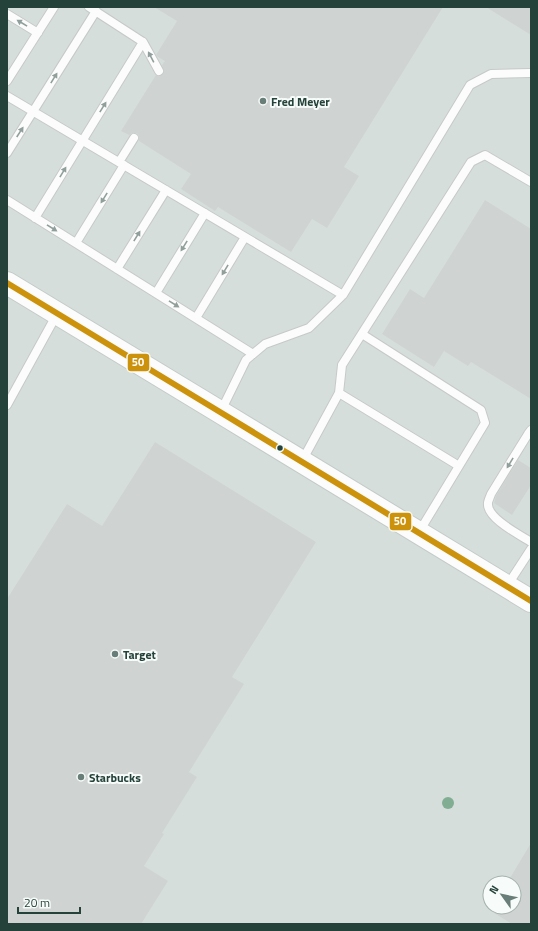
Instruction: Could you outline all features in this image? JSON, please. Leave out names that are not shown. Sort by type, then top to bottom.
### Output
[{"type":"street","points":[[7,283],[302,461],[531,602]]},
{"type":"lane","points":[[7,79],[54,7]]},
{"type":"lane","points":[[7,153],[34,112],[93,9],[143,42],[159,71]]},
{"type":"lane","points":[[7,14],[38,33]]},
{"type":"lane","points":[[35,218],[143,42]]},
{"type":"lane","points":[[220,412],[246,360],[265,344],[309,328],[343,295],[470,85],[491,74],[531,73]]},
{"type":"lane","points":[[7,96],[343,295]]},
{"type":"lane","points":[[76,243],[122,163],[134,138]]},
{"type":"lane","points":[[302,461],[339,393],[342,366],[471,162],[485,155],[531,182]]},
{"type":"lane","points":[[117,269],[166,190]]},
{"type":"lane","points":[[7,200],[253,354]]},
{"type":"lane","points":[[156,293],[204,213]]},
{"type":"lane","points":[[196,318],[245,237]]},
{"type":"lane","points":[[7,405],[58,314]]},
{"type":"lane","points":[[362,334],[481,410],[485,422],[418,532]]},
{"type":"lane","points":[[339,393],[459,466]]},
{"type":"lane","points":[[531,430],[491,494],[488,504],[490,514],[531,542]]},
{"type":"lane","points":[[507,586],[531,549]]},
{"type":"shaded area","points":[[7,7],[531,7],[531,924],[7,924]]},
{"type":"building","name":"Fred Meyer","points":[[154,7],[443,7],[344,167],[359,176],[327,228],[312,219],[291,252],[218,207],[215,211],[181,189],[191,174],[139,141],[139,136],[137,133],[132,133],[129,135],[121,131],[156,75],[161,76],[164,71],[162,65],[165,61],[156,55],[177,21]]},
{"type":"building","points":[[486,7],[531,7],[531,35]]},
{"type":"building","points":[[485,200],[531,229],[531,399],[471,362],[468,366],[444,351],[434,367],[382,334],[410,289],[424,298]]},
{"type":"building","points":[[155,442],[316,542],[232,677],[244,684],[189,772],[197,777],[162,833],[164,834],[144,866],[168,881],[141,924],[7,924],[7,599],[67,504],[102,526]]},
{"type":"building","points":[[518,460],[531,468],[531,485],[512,515],[494,503],[496,496]]},
{"type":"building","points":[[531,843],[531,924],[512,924],[497,915],[522,915],[522,875],[512,875]]},
{"type":"transit line","name":"50","points":[[7,283],[531,601]]},
{"type":"place","name":"Fred Meyer","points":[[263,101]]},
{"type":"place","name":"Target","points":[[115,654]]},
{"type":"place","name":"Starbucks","points":[[81,777]]}]
